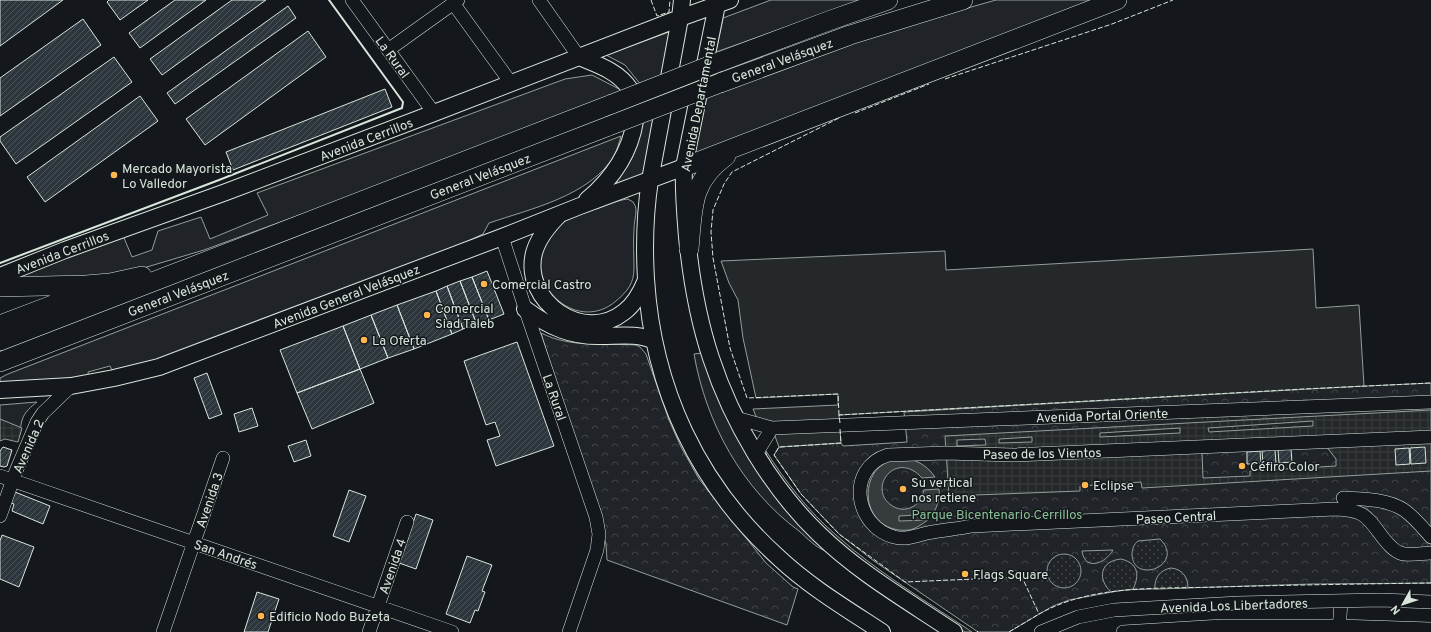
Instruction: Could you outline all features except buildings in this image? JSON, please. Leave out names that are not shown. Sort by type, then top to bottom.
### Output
[{"type":"highway","name":"General Velásquez","points":[[0,341],[719,62],[888,0]]},
{"type":"highway","name":"General Velásquez","points":[[0,362],[720,83],[850,35],[963,0]]},
{"type":"highway","points":[[684,167],[1117,0]]},
{"type":"highway","points":[[688,249],[693,208],[702,179],[710,169],[742,145]]},
{"type":"highway","points":[[0,286],[86,285],[110,283],[185,270]]},
{"type":"highway","points":[[0,325],[110,283]]},
{"type":"highway","points":[[0,373],[132,310]]},
{"type":"main road","points":[[682,0],[647,197],[645,235],[648,302],[654,341],[665,384],[684,433],[699,462],[734,512],[764,544],[796,573],[882,632]]},
{"type":"main road","name":"Avenida Cerrillos","points":[[0,276],[65,250],[226,192],[722,2]]},
{"type":"main road","name":"Avenida Departamental","points":[[722,2],[684,167],[684,190],[690,266],[696,298],[711,358],[736,418],[756,454],[775,483],[794,507],[819,534],[865,572],[954,632]]},
{"type":"main road","points":[[579,57],[611,71],[622,80],[634,95],[636,113],[631,139],[625,156],[607,181],[580,206]]},
{"type":"main road","name":"Avenida General Velásquez","points":[[0,390],[71,386],[114,378],[159,367],[684,167]]},
{"type":"main road","points":[[561,213],[549,225],[542,235],[533,261],[533,274],[536,286],[542,298],[554,310],[569,318],[581,322],[598,322],[608,320],[621,315],[632,304],[646,280]]},
{"type":"main road","points":[[525,309],[545,323],[569,333],[588,336],[642,336],[654,341]]},
{"type":"street","name":"La Rural","points":[[352,0],[434,113]]},
{"type":"street","points":[[539,0],[579,57]]},
{"type":"street","points":[[388,50],[456,2],[511,83]]},
{"type":"street","name":"La Rural","points":[[502,237],[596,517],[599,534],[594,558],[569,632]]},
{"type":"street","name":"Avenida 2","points":[[0,516],[37,422],[43,413],[71,386]]},
{"type":"street","name":"Avenida Portal Oriente","points":[[736,418],[772,428],[1431,402]]},
{"type":"street","points":[[756,454],[772,428]]},
{"type":"street","name":"Paseo de los Vientos","points":[[1017,524],[972,526],[914,537],[895,538],[878,530],[871,524],[865,515],[861,505],[861,482],[868,468],[873,462],[879,457],[888,455],[946,453],[1013,455],[1431,437]]},
{"type":"street","name":"Avenida 3","points":[[163,632],[223,458]]},
{"type":"street","name":"San Andrés","points":[[0,476],[452,632]]},
{"type":"street","name":"Paseo Central","points":[[1017,524],[1375,501],[1399,507],[1409,514],[1431,537]]},
{"type":"street","points":[[1339,504],[1362,514],[1391,547],[1399,553],[1431,553]]},
{"type":"street","name":"Avenida 4","points":[[369,632],[407,522]]},
{"type":"street","name":"Avenida Los Libertadores","points":[[1041,632],[1062,622],[1096,612],[1114,610],[1238,603],[1381,600],[1431,602]]},
{"type":"street","points":[[1339,629],[1341,601]]},
{"type":"street","points":[[1169,607],[1174,610],[1176,615],[1174,624],[1171,628]]},
{"type":"street","name":"Avenida Los Libertadores","points":[[1123,632],[1222,626],[1339,629],[1431,629]]},
{"type":"green space","points":[[771,0],[862,0],[716,52],[723,18]]},
{"type":"green space","points":[[996,0],[1099,0],[692,156],[704,98],[872,35]]},
{"type":"green space","points":[[669,32],[645,174],[610,185],[622,173],[631,158],[641,85],[625,65],[606,55]]},
{"type":"green space","points":[[592,75],[621,90],[614,96],[436,165],[204,250],[130,272],[81,279],[8,277],[122,233],[132,257],[152,250],[158,231],[201,217],[210,239],[268,215],[257,193],[565,79]]},
{"type":"green space","points":[[621,136],[614,156],[603,170],[575,191],[540,206],[489,223],[483,234],[423,262],[215,340],[114,374],[110,366],[88,372],[89,379],[0,385],[0,378],[8,374]]},
{"type":"green space","points":[[628,199],[633,202],[636,211],[634,224],[634,273],[630,286],[616,301],[602,310],[587,312],[572,309],[560,302],[549,291],[542,277],[540,262],[543,246],[546,240],[564,222],[576,216]]},
{"type":"green space","points":[[541,333],[552,338],[576,343],[636,345],[646,354],[669,420],[681,447],[699,479],[766,563],[793,587],[798,589],[787,625],[607,560],[606,544]]},
{"type":"green space","points":[[702,353],[707,368],[826,551],[815,545],[779,514],[760,495],[744,475],[730,453],[717,429],[707,405],[700,380],[694,354]]},
{"type":"green space","name":"Parque Bicentenario Cerrillos","points":[[1431,383],[1431,583],[1311,584],[1123,590],[1069,600],[1053,606],[1009,632],[978,632],[874,561],[839,534],[801,494],[774,455],[779,447],[841,443],[843,446],[907,442],[904,412]]},
{"type":"green space","points":[[37,402],[24,416],[21,424],[20,435],[0,423],[0,405]]},
{"type":"green space","points":[[766,451],[798,496],[836,535],[885,574],[972,632],[965,632],[856,558],[807,512],[767,460]]},
{"type":"green space","points":[[1160,539],[1166,548],[1167,557],[1163,563],[1156,568],[1149,570],[1141,569],[1135,564],[1132,555],[1137,542]]},
{"type":"green space","points":[[1113,550],[1106,559],[1096,563],[1087,562],[1082,551]]},
{"type":"green space","points":[[1067,554],[1074,556],[1079,561],[1081,571],[1079,581],[1074,586],[1061,588],[1054,586],[1049,581],[1047,568],[1049,561],[1054,556]]},
{"type":"green space","points":[[1121,559],[1131,563],[1136,570],[1137,574],[1135,584],[1133,589],[1111,592],[1104,582],[1102,576],[1103,571],[1109,563],[1114,560]]},
{"type":"green space","points":[[1171,568],[1184,574],[1187,580],[1188,588],[1155,589],[1158,575]]},
{"type":"shaded area","points":[[1313,249],[1316,308],[1359,305],[1364,386],[839,415],[841,443],[779,447],[772,428],[760,426],[753,409],[838,405],[838,394],[756,398],[743,338],[738,300],[729,283],[721,261],[945,251],[946,270]]},
{"type":"shaded area","points":[[1431,410],[1431,471],[1142,488],[1141,482],[1080,486],[1080,491],[949,496],[945,436]],"holes":[[[1313,421],[1313,426],[1209,432],[1208,428]],[[1180,428],[1180,433],[1100,437],[1100,433]],[[1032,437],[1032,442],[999,443],[999,439]],[[985,439],[986,445],[957,446],[957,440]],[[1326,446],[1336,459],[1336,466],[1250,471],[1250,476],[1203,478],[1202,453]]]},
{"type":"shaded area","points":[[0,419],[22,428],[18,442],[5,439],[0,441]]},
{"type":"shaded area","points":[[907,458],[923,465],[935,477],[922,478],[912,470],[903,468],[894,469],[883,481],[882,490],[884,498],[893,506],[906,509],[916,505],[924,490],[939,489],[939,498],[933,514],[899,516],[899,521],[928,520],[909,530],[897,530],[887,527],[879,521],[869,504],[868,494],[874,473],[880,466],[888,461]]},
{"type":"fence","points":[[651,0],[657,16],[669,12],[670,0]]},
{"type":"fence","points":[[945,79],[1112,24],[1173,0]]},
{"type":"fence","points":[[855,113],[929,84]]},
{"type":"fence","points":[[839,118],[732,172],[724,184],[713,210],[711,232],[713,258],[730,348],[747,398],[838,394],[839,415]]},
{"type":"fence","points":[[840,423],[839,415],[1431,383]]},
{"type":"fence","points":[[840,429],[841,443],[779,447],[774,455],[801,494],[839,534],[905,582],[1022,577],[1039,614],[1060,604],[1081,597],[1126,590],[1431,583]]},
{"type":"fence","points":[[1009,632],[1039,614]]},
{"type":"wall","points":[[0,263],[219,180],[402,108],[403,102],[329,0]]},
{"type":"place","name":"Mercado Mayorista Lo Valledor","points":[[114,175]]},
{"type":"place","name":"Comercial Castro","points":[[484,284]]},
{"type":"place","name":"Comercial Siad Taleb","points":[[427,315]]},
{"type":"place","name":"La Oferta","points":[[364,340]]},
{"type":"place","name":"Céfiro Color","points":[[1242,466]]},
{"type":"place","name":"Eclipse","points":[[1085,485]]},
{"type":"place","name":"Su vertical nos retiene","points":[[903,489]]},
{"type":"place","name":"Flags Square","points":[[965,574]]},
{"type":"place","name":"Edificio Nodo Buzeta","points":[[261,616]]}]
